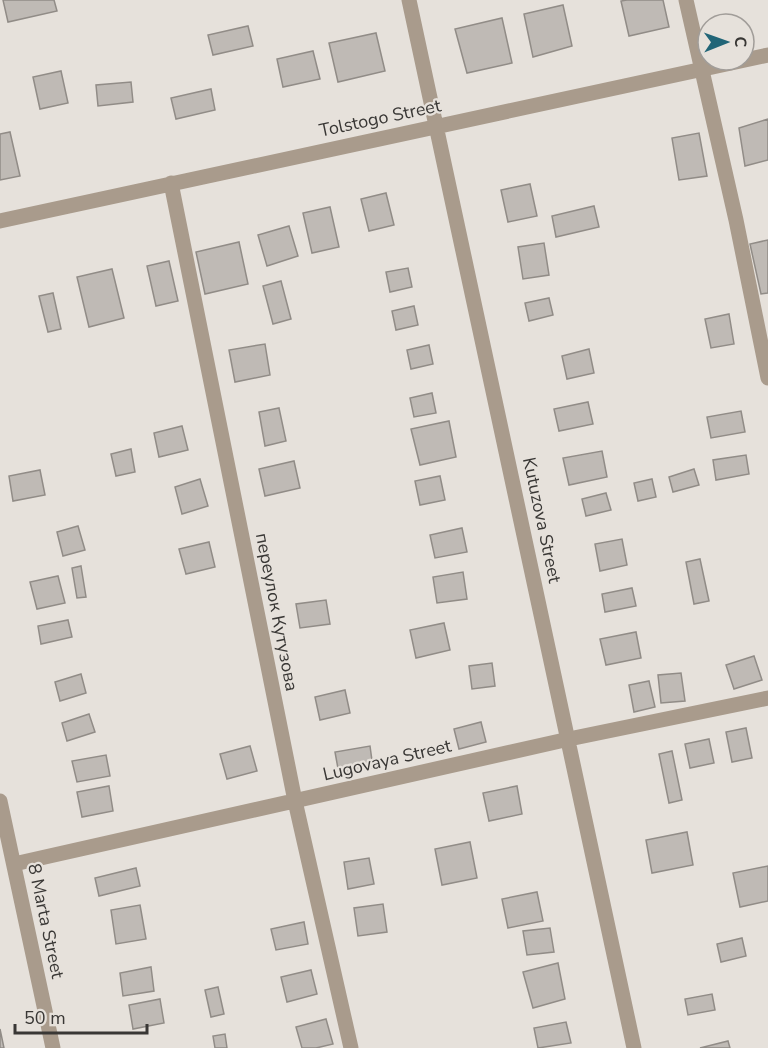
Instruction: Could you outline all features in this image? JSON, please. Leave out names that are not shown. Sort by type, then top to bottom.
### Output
[{"type":"street","name":"Kutuzova Street","points":[[409,0],[634,1048]]},
{"type":"street","points":[[686,0],[696,46]]},
{"type":"street","name":"Tolstogo Street","points":[[0,221],[696,70]]},
{"type":"street","points":[[702,72],[736,220],[768,378]]},
{"type":"street","name":"переулок Кутузова","points":[[171,183],[295,801],[351,1048]]},
{"type":"street","name":"Lugovaya Street","points":[[14,864],[569,739],[768,698]]},
{"type":"street","name":"8 Marta Street","points":[[0,801],[53,1048]]},
{"type":"building","points":[[3,0],[54,0],[57,11],[8,22]]},
{"type":"building","points":[[663,0],[669,27],[629,36],[621,1]]},
{"type":"building","points":[[563,5],[572,46],[533,57],[524,14]]},
{"type":"building","points":[[502,18],[512,63],[467,73],[455,29]]},
{"type":"building","points":[[248,26],[253,46],[213,55],[208,35]]},
{"type":"building","points":[[376,33],[385,71],[338,82],[329,43]]},
{"type":"building","points":[[313,51],[320,79],[283,87],[277,59]]},
{"type":"building","points":[[61,71],[68,103],[40,109],[33,77]]},
{"type":"building","points":[[131,82],[133,102],[98,106],[96,85]]},
{"type":"building","points":[[211,89],[215,110],[176,119],[171,98]]},
{"type":"building","points":[[768,119],[768,160],[745,166],[739,128]]},
{"type":"building","points":[[10,132],[20,176],[0,180],[0,134]]},
{"type":"building","points":[[699,133],[707,176],[679,180],[672,138]]},
{"type":"building","points":[[530,184],[537,216],[508,222],[501,190]]},
{"type":"building","points":[[386,193],[394,225],[369,231],[361,199]]},
{"type":"building","points":[[594,206],[599,227],[556,237],[552,216]]},
{"type":"building","points":[[330,207],[339,247],[312,253],[303,213]]},
{"type":"building","points":[[289,226],[298,256],[267,266],[258,235]]},
{"type":"building","points":[[768,240],[768,293],[761,294],[750,244]]},
{"type":"building","points":[[239,242],[248,284],[205,294],[196,252]]},
{"type":"building","points":[[544,243],[549,275],[523,279],[518,247]]},
{"type":"building","points":[[169,261],[178,301],[156,306],[147,266]]},
{"type":"building","points":[[408,268],[412,287],[390,292],[386,272]]},
{"type":"building","points":[[112,269],[124,318],[89,327],[77,277]]},
{"type":"building","points":[[281,281],[291,319],[273,324],[263,286]]},
{"type":"building","points":[[53,293],[61,329],[48,332],[39,296]]},
{"type":"building","points":[[549,298],[553,315],[529,321],[525,303]]},
{"type":"building","points":[[414,306],[418,325],[396,330],[392,311]]},
{"type":"building","points":[[729,314],[734,344],[711,348],[705,319]]},
{"type":"building","points":[[265,344],[270,375],[235,382],[229,350]]},
{"type":"building","points":[[429,345],[433,364],[411,369],[407,350]]},
{"type":"building","points":[[589,349],[594,373],[567,379],[562,356]]},
{"type":"building","points":[[432,393],[436,413],[414,417],[410,398]]},
{"type":"building","points":[[588,402],[593,424],[559,431],[554,409]]},
{"type":"building","points":[[279,408],[286,441],[265,446],[259,412]]},
{"type":"building","points":[[741,411],[745,432],[711,438],[707,417]]},
{"type":"building","points":[[449,421],[456,457],[420,465],[411,429]]},
{"type":"building","points":[[182,426],[188,450],[159,457],[154,433]]},
{"type":"building","points":[[131,449],[135,472],[116,476],[111,454]]},
{"type":"building","points":[[602,451],[607,477],[569,485],[563,458]]},
{"type":"building","points":[[746,455],[749,474],[716,480],[713,460]]},
{"type":"building","points":[[294,461],[300,488],[265,496],[259,469]]},
{"type":"building","points":[[694,469],[699,485],[673,492],[669,477]]},
{"type":"building","points":[[40,470],[45,495],[13,501],[9,476]]},
{"type":"building","points":[[440,476],[445,500],[420,505],[415,481]]},
{"type":"building","points":[[200,479],[208,506],[182,514],[175,487]]},
{"type":"building","points":[[652,479],[656,497],[638,501],[634,483]]},
{"type":"building","points":[[606,493],[611,510],[586,516],[582,499]]},
{"type":"building","points":[[78,526],[85,550],[63,556],[57,532]]},
{"type":"building","points":[[462,528],[467,552],[435,558],[430,535]]},
{"type":"building","points":[[622,539],[627,565],[600,571],[595,544]]},
{"type":"building","points":[[209,542],[215,567],[186,574],[179,549]]},
{"type":"building","points":[[700,559],[709,601],[694,604],[686,562]]},
{"type":"building","points":[[81,566],[86,597],[77,598],[72,568]]},
{"type":"building","points":[[463,572],[467,599],[437,603],[433,577]]},
{"type":"building","points":[[58,576],[65,603],[37,609],[30,582]]},
{"type":"building","points":[[632,588],[636,606],[605,612],[602,594]]},
{"type":"building","points":[[326,600],[330,624],[300,628],[296,604]]},
{"type":"building","points":[[68,620],[72,637],[41,644],[38,626]]},
{"type":"building","points":[[444,623],[450,650],[416,658],[410,630]]},
{"type":"building","points":[[636,632],[641,658],[606,665],[600,639]]},
{"type":"building","points":[[754,656],[762,680],[734,689],[726,665]]},
{"type":"building","points":[[492,663],[495,686],[472,689],[469,666]]},
{"type":"building","points":[[681,673],[685,701],[661,703],[658,675]]},
{"type":"building","points":[[81,674],[86,693],[60,701],[55,682]]},
{"type":"building","points":[[649,681],[655,707],[634,712],[629,685]]},
{"type":"building","points":[[345,690],[350,713],[320,720],[315,697]]},
{"type":"building","points":[[89,714],[95,732],[67,741],[62,723]]},
{"type":"building","points":[[481,722],[486,742],[459,749],[454,729]]},
{"type":"building","points":[[746,728],[752,758],[732,762],[726,732]]},
{"type":"building","points":[[709,739],[714,763],[690,768],[685,744]]},
{"type":"building","points":[[250,746],[257,771],[227,779],[220,754]]},
{"type":"building","points":[[370,746],[373,768],[339,774],[335,752]]},
{"type":"building","points":[[672,751],[682,800],[669,803],[659,754]]},
{"type":"building","points":[[106,755],[110,776],[77,782],[72,761]]},
{"type":"building","points":[[109,786],[113,811],[82,817],[77,792]]},
{"type":"building","points":[[517,786],[522,814],[489,821],[483,793]]},
{"type":"building","points":[[687,832],[693,865],[652,873],[646,840]]},
{"type":"building","points":[[470,842],[477,878],[442,885],[435,849]]},
{"type":"building","points":[[369,858],[374,884],[348,889],[344,862]]},
{"type":"building","points":[[768,866],[768,901],[740,907],[733,873]]},
{"type":"building","points":[[136,868],[140,886],[99,896],[95,878]]},
{"type":"building","points":[[537,892],[543,921],[508,928],[502,899]]},
{"type":"building","points":[[383,904],[387,932],[358,936],[354,908]]},
{"type":"building","points":[[140,905],[146,939],[116,944],[111,910]]},
{"type":"building","points":[[304,922],[308,944],[276,950],[271,929]]},
{"type":"building","points":[[550,928],[554,952],[527,955],[523,931]]},
{"type":"building","points":[[742,938],[746,956],[721,962],[717,944]]},
{"type":"building","points":[[558,963],[565,999],[533,1008],[523,972]]},
{"type":"building","points":[[151,967],[154,991],[123,996],[120,973]]},
{"type":"building","points":[[311,970],[317,994],[287,1002],[281,977]]},
{"type":"building","points":[[218,987],[224,1014],[211,1017],[205,990]]},
{"type":"building","points":[[712,994],[715,1010],[688,1015],[685,999]]},
{"type":"building","points":[[160,999],[164,1023],[133,1029],[129,1005]]},
{"type":"building","points":[[326,1019],[333,1044],[302,1048],[296,1027]]},
{"type":"building","points":[[566,1022],[571,1043],[538,1048],[534,1028]]},
{"type":"building","points":[[0,1029],[4,1048],[0,1048]]},
{"type":"building","points":[[225,1034],[227,1048],[215,1048],[213,1036]]},
{"type":"building","points":[[728,1041],[730,1048],[700,1048]]}]
